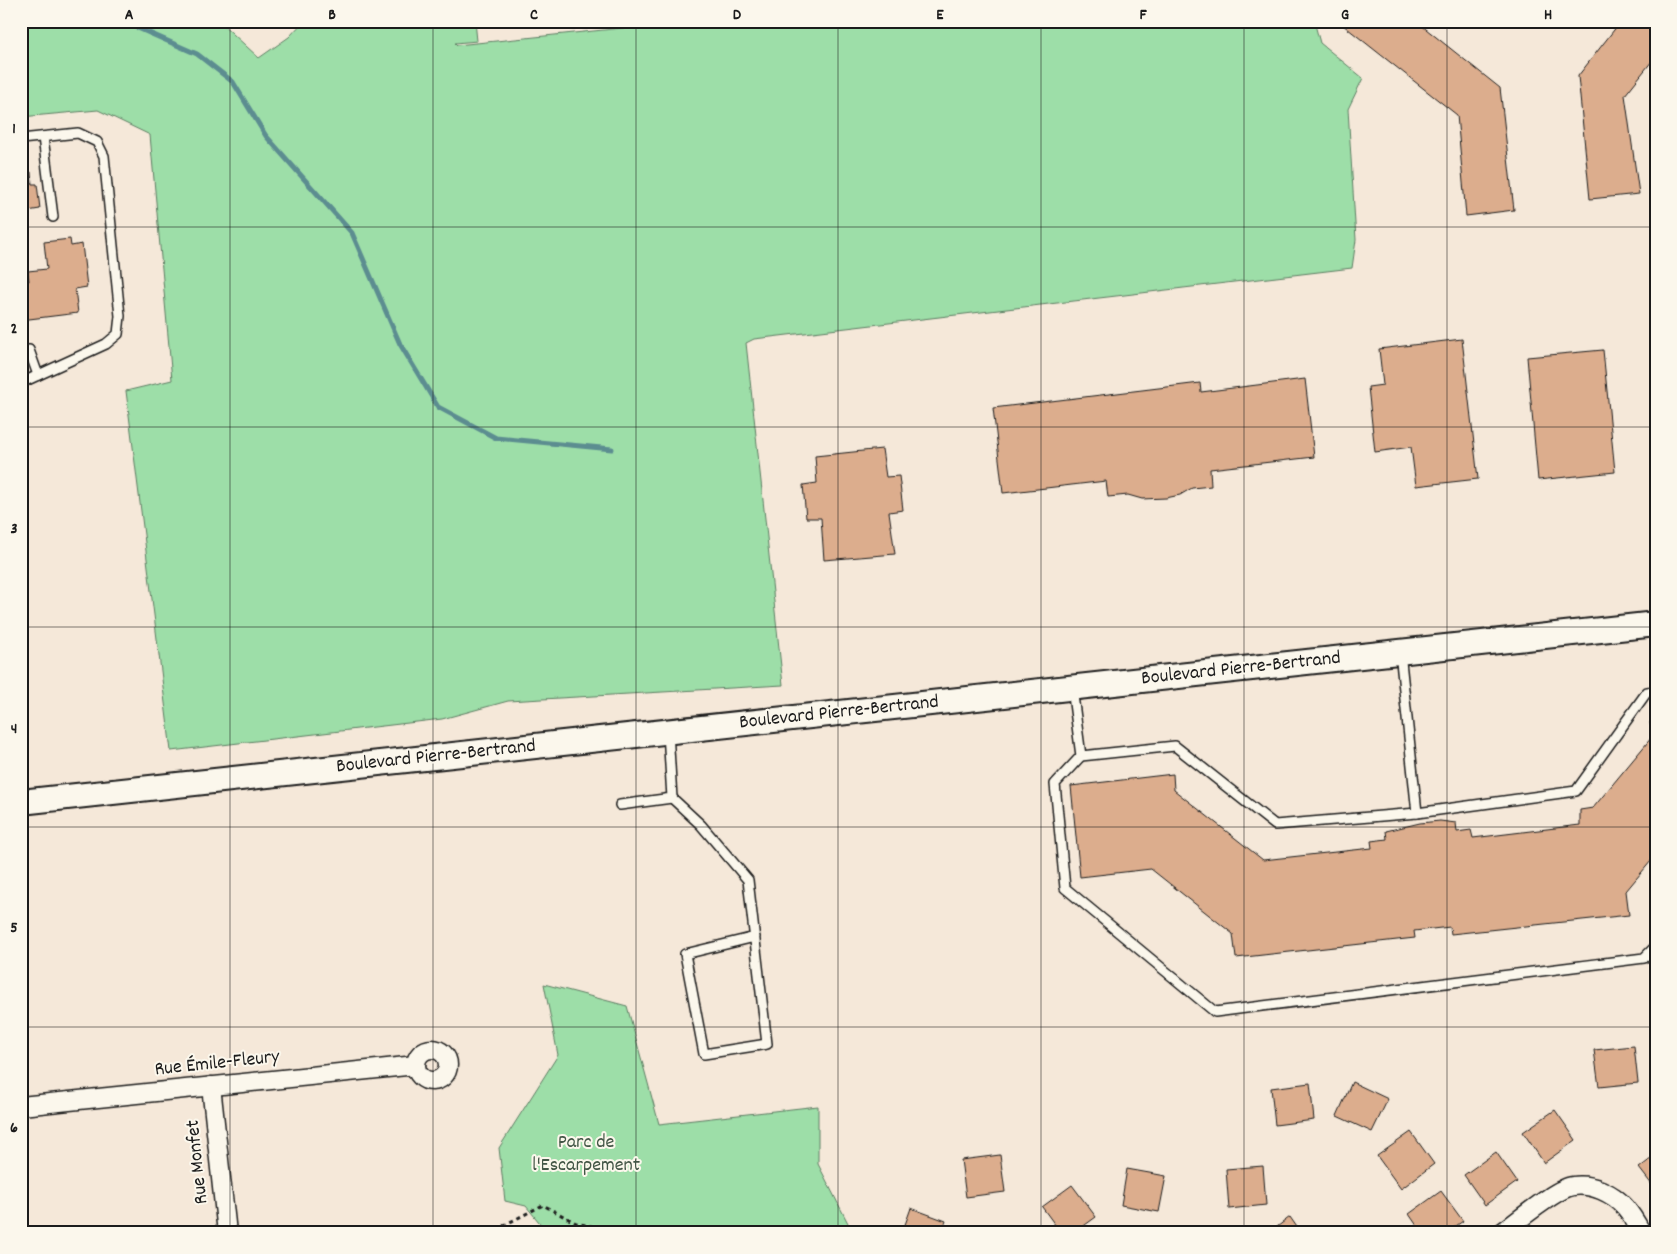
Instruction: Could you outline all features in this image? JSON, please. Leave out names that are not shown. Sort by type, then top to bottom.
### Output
[{"type":"main road","name":"Boulevard Pierre-Bertrand","points":[[21,802],[1656,624]]},
{"type":"street","name":"Rue Émile-Fleury","points":[[21,1106],[416,1065]]},
{"type":"street","name":"Rue Monfet","points":[[211,1086],[227,1233]]},
{"type":"street","points":[[1501,1233],[1554,1195],[1572,1186],[1591,1187],[1607,1193],[1624,1206],[1642,1233]]},
{"type":"lane","points":[[21,139],[78,133],[97,142],[104,156],[120,316],[118,334],[106,344],[21,383]]},
{"type":"lane","points":[[42,137],[52,217]]},
{"type":"lane","points":[[21,351],[29,350],[38,375]]},
{"type":"lane","points":[[1400,652],[1417,813]]},
{"type":"lane","points":[[1072,688],[1081,756]]},
{"type":"lane","points":[[1656,691],[1648,692],[1576,791],[1417,813],[1275,825],[1175,746],[1081,756],[1055,784],[1066,888],[1215,1012],[1644,958],[1656,946]]},
{"type":"lane","points":[[668,731],[672,798],[701,825],[748,880],[755,937],[766,1044],[704,1054],[685,954],[755,937]]},
{"type":"lane","points":[[620,805],[672,798]]},
{"type":"path","points":[[489,1233],[543,1205],[576,1223],[623,1233]]},
{"type":"green space","points":[[21,21],[219,21],[259,58],[289,37],[304,21],[475,21],[477,41],[455,43],[457,45],[691,21],[1314,21],[1320,43],[1363,78],[1348,109],[1356,240],[1352,268],[754,339],[746,343],[783,685],[508,701],[442,719],[171,751],[126,391],[172,380],[150,135],[98,110],[21,117]]},
{"type":"green space","name":"Parc de l'Escarpement","points":[[544,984],[627,1006],[659,1124],[818,1106],[818,1164],[853,1233],[548,1233],[526,1206],[505,1201],[499,1148],[558,1055]]},
{"type":"building","points":[[1338,21],[1416,21],[1500,88],[1514,210],[1466,216],[1457,115]]},
{"type":"building","points":[[1621,21],[1656,21],[1656,56],[1625,95],[1639,194],[1590,199],[1578,76]]},
{"type":"building","points":[[31,172],[32,184],[37,184],[40,209],[21,212],[21,173]]},
{"type":"building","points":[[70,239],[71,246],[82,244],[87,287],[75,289],[78,313],[21,320],[21,282],[29,281],[28,271],[47,269],[44,242]]},
{"type":"building","points":[[1462,339],[1478,479],[1416,486],[1411,447],[1375,452],[1368,387],[1383,385],[1379,349]]},
{"type":"building","points":[[1603,350],[1615,472],[1538,480],[1527,357]]},
{"type":"building","points":[[1305,379],[1314,457],[1210,469],[1211,486],[1192,488],[1180,495],[1166,498],[1142,499],[1128,495],[1108,497],[1106,481],[1003,493],[993,408],[1200,383],[1201,392]]},
{"type":"building","points":[[882,449],[886,477],[899,476],[903,510],[889,512],[895,554],[824,560],[821,518],[806,518],[803,485],[817,483],[815,456]]},
{"type":"building","points":[[1650,722],[1656,722],[1656,855],[1626,891],[1629,915],[1451,934],[1450,927],[1414,931],[1415,938],[1236,958],[1233,934],[1151,869],[1080,877],[1071,786],[1173,774],[1174,790],[1263,860],[1372,848],[1371,841],[1387,839],[1386,831],[1420,823],[1440,821],[1456,823],[1457,832],[1471,830],[1473,838],[1580,825],[1580,810],[1593,808],[1652,737]]},
{"type":"building","points":[[1634,1046],[1638,1083],[1599,1087],[1594,1050]]},
{"type":"building","points":[[1352,1082],[1388,1099],[1372,1132],[1337,1116]]},
{"type":"building","points":[[1310,1083],[1314,1120],[1275,1125],[1271,1088]]},
{"type":"building","points":[[1555,1110],[1576,1140],[1544,1163],[1523,1132]]},
{"type":"building","points":[[1411,1132],[1434,1164],[1401,1189],[1377,1156]]},
{"type":"building","points":[[1496,1152],[1517,1182],[1485,1205],[1464,1175]]},
{"type":"building","points":[[1000,1155],[1005,1192],[966,1197],[961,1160]]},
{"type":"building","points":[[1656,1155],[1656,1190],[1639,1168]]},
{"type":"building","points":[[1263,1166],[1266,1205],[1229,1209],[1226,1169]]},
{"type":"building","points":[[1127,1169],[1166,1176],[1159,1212],[1121,1205]]},
{"type":"building","points":[[1072,1185],[1096,1217],[1074,1233],[1061,1233],[1042,1207]]},
{"type":"building","points":[[1441,1191],[1463,1221],[1446,1233],[1422,1233],[1409,1214]]},
{"type":"building","points":[[911,1208],[946,1221],[941,1233],[902,1233]]},
{"type":"building","points":[[1290,1217],[1301,1233],[1269,1233]]},
{"type":"waterway","points":[[122,21],[197,54],[233,82],[266,136],[352,233],[400,344],[438,407],[496,438],[612,449]]}]
